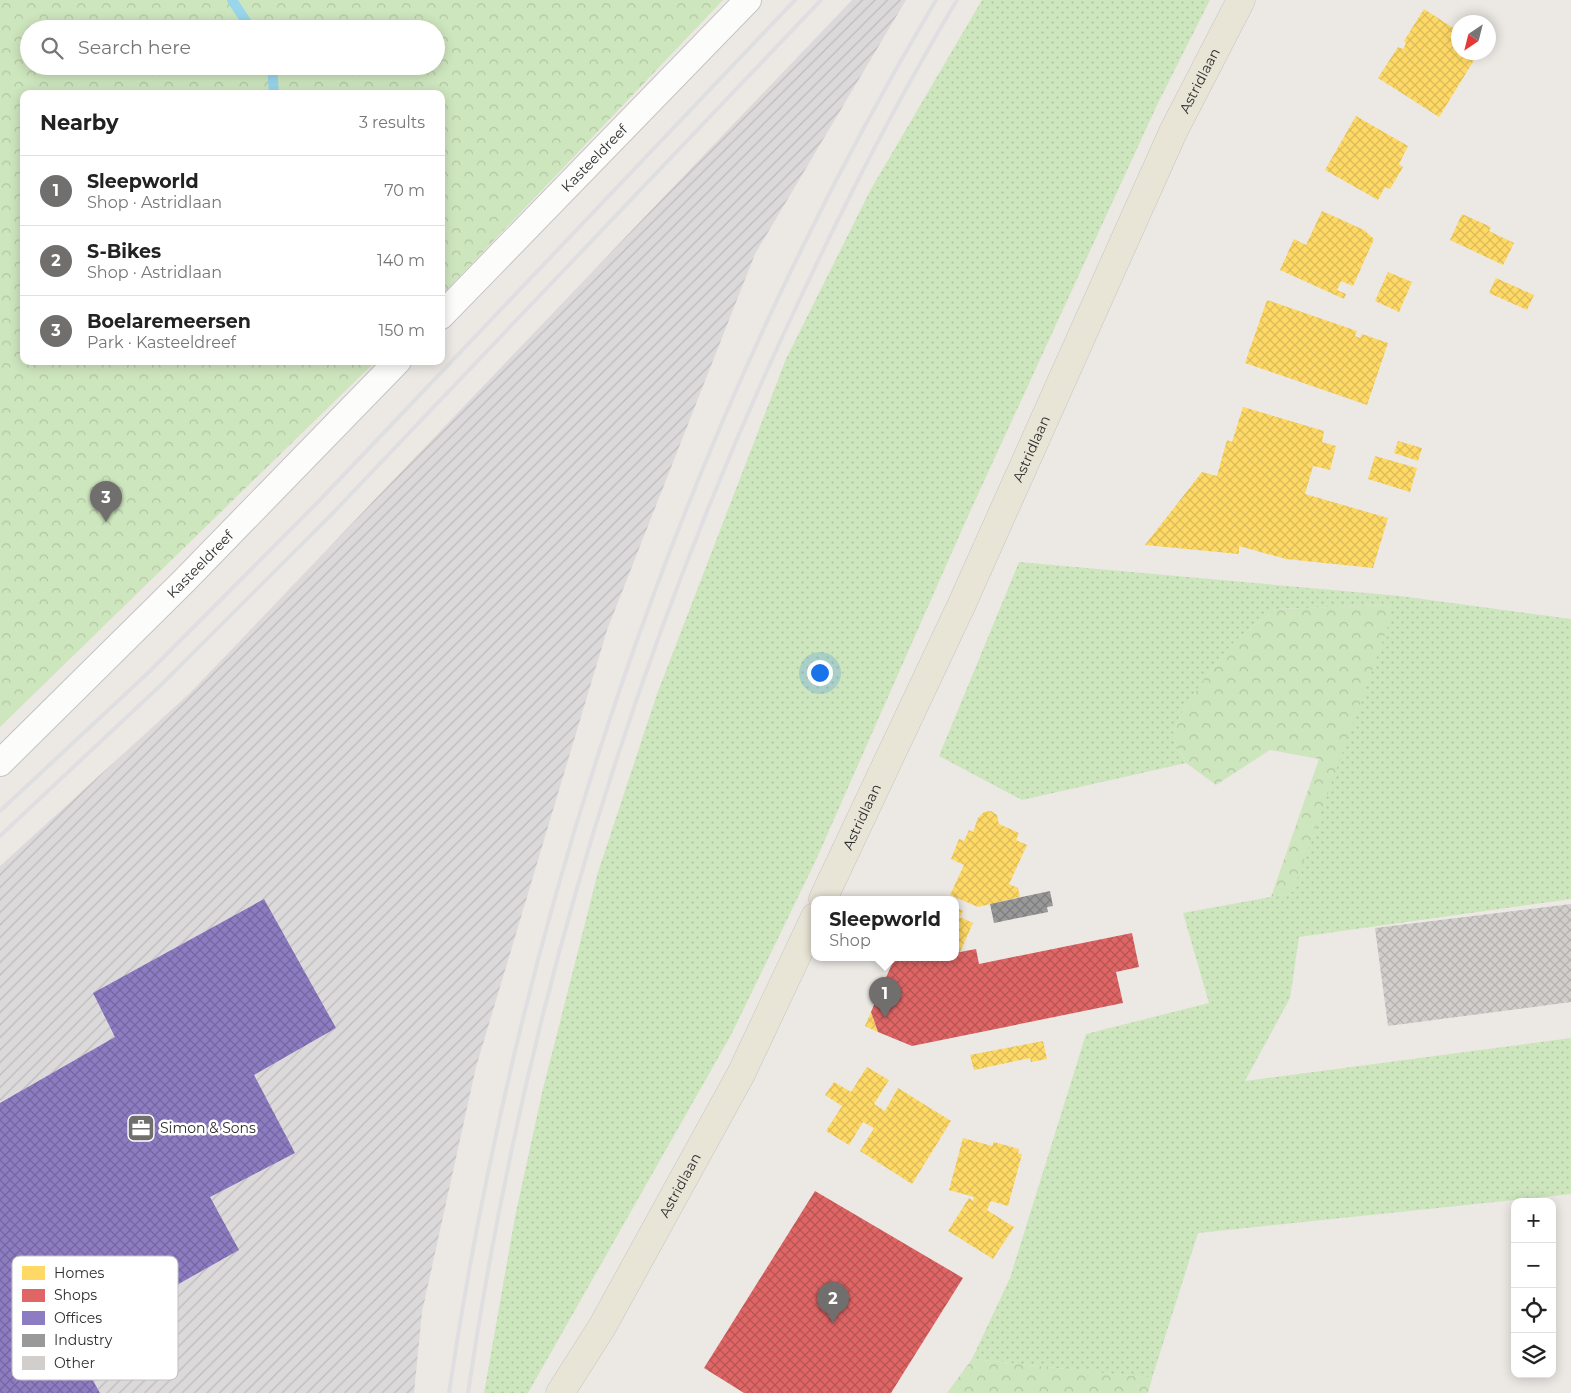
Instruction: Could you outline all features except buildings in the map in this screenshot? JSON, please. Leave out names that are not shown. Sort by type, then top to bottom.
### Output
[{"type":"main road","name":"Astridlaan","points":[[824,896],[961,606],[1173,132],[1241,0]]},
{"type":"main road","name":"Astridlaan","points":[[560,1393],[602,1327],[741,1074],[811,925]]},
{"type":"street","name":"Kasteeldreef","points":[[445,312],[748,0]]},
{"type":"street","name":"Kasteeldreef","points":[[0,763],[184,581],[394,365]]},
{"type":"shaded area","points":[[852,0],[906,0],[755,254],[607,630],[476,1067],[422,1312],[414,1393],[0,1393],[0,866],[190,693]]},
{"type":"green space","points":[[0,0],[723,0],[445,292],[445,90],[20,90],[20,365],[372,365],[0,727]]},
{"type":"green space","points":[[982,0],[1210,0],[1158,103],[968,516],[816,860],[731,1035],[528,1393],[484,1393],[515,1217],[542,1093],[598,872],[657,694],[786,359],[871,189]]},
{"type":"green space","points":[[1019,562],[1400,596],[1571,619],[1571,899],[1299,937],[1290,998],[1245,1081],[1571,1038],[1571,1194],[1511,1198],[1511,1200],[1198,1233],[1152,1378],[972,1359],[1010,1278],[1086,1034],[1209,1003],[1183,913],[1292,893],[1390,605],[1276,609],[1235,641],[1204,679],[1182,713],[1172,736],[1186,763],[1022,800],[939,756]]},
{"type":"green space","points":[[1390,605],[1388,626],[1292,893],[1271,897],[1319,759],[1270,750],[1216,785],[1186,763],[1172,736],[1182,713],[1204,679],[1235,641],[1276,609]]},
{"type":"green space","points":[[972,1359],[1152,1378],[1148,1393],[947,1393]]},
{"type":"waterway","points":[[232,0],[245,20]]},
{"type":"waterway","points":[[273,75],[274,90]]},
{"type":"railway","points":[[0,811],[149,672],[317,503],[795,0]]},
{"type":"railway","points":[[0,836],[162,684],[331,515],[821,0]]},
{"type":"railway","points":[[449,1393],[480,1211],[520,1030],[569,851],[625,673],[691,499],[764,328],[846,161],[936,0]]},
{"type":"railway","points":[[468,1393],[491,1256],[518,1119],[551,984],[588,850],[630,718],[677,587],[729,458],[785,331],[866,163],[910,81],[957,0]]},
{"type":"place","name":"Boelaremeersen","points":[[106,522]]},
{"type":"place","name":"Sleepworld","points":[[885,1018]]},
{"type":"place","name":"Simon & Sons","points":[[141,1128]]},
{"type":"place","name":"S-Bikes","points":[[833,1323]]}]
